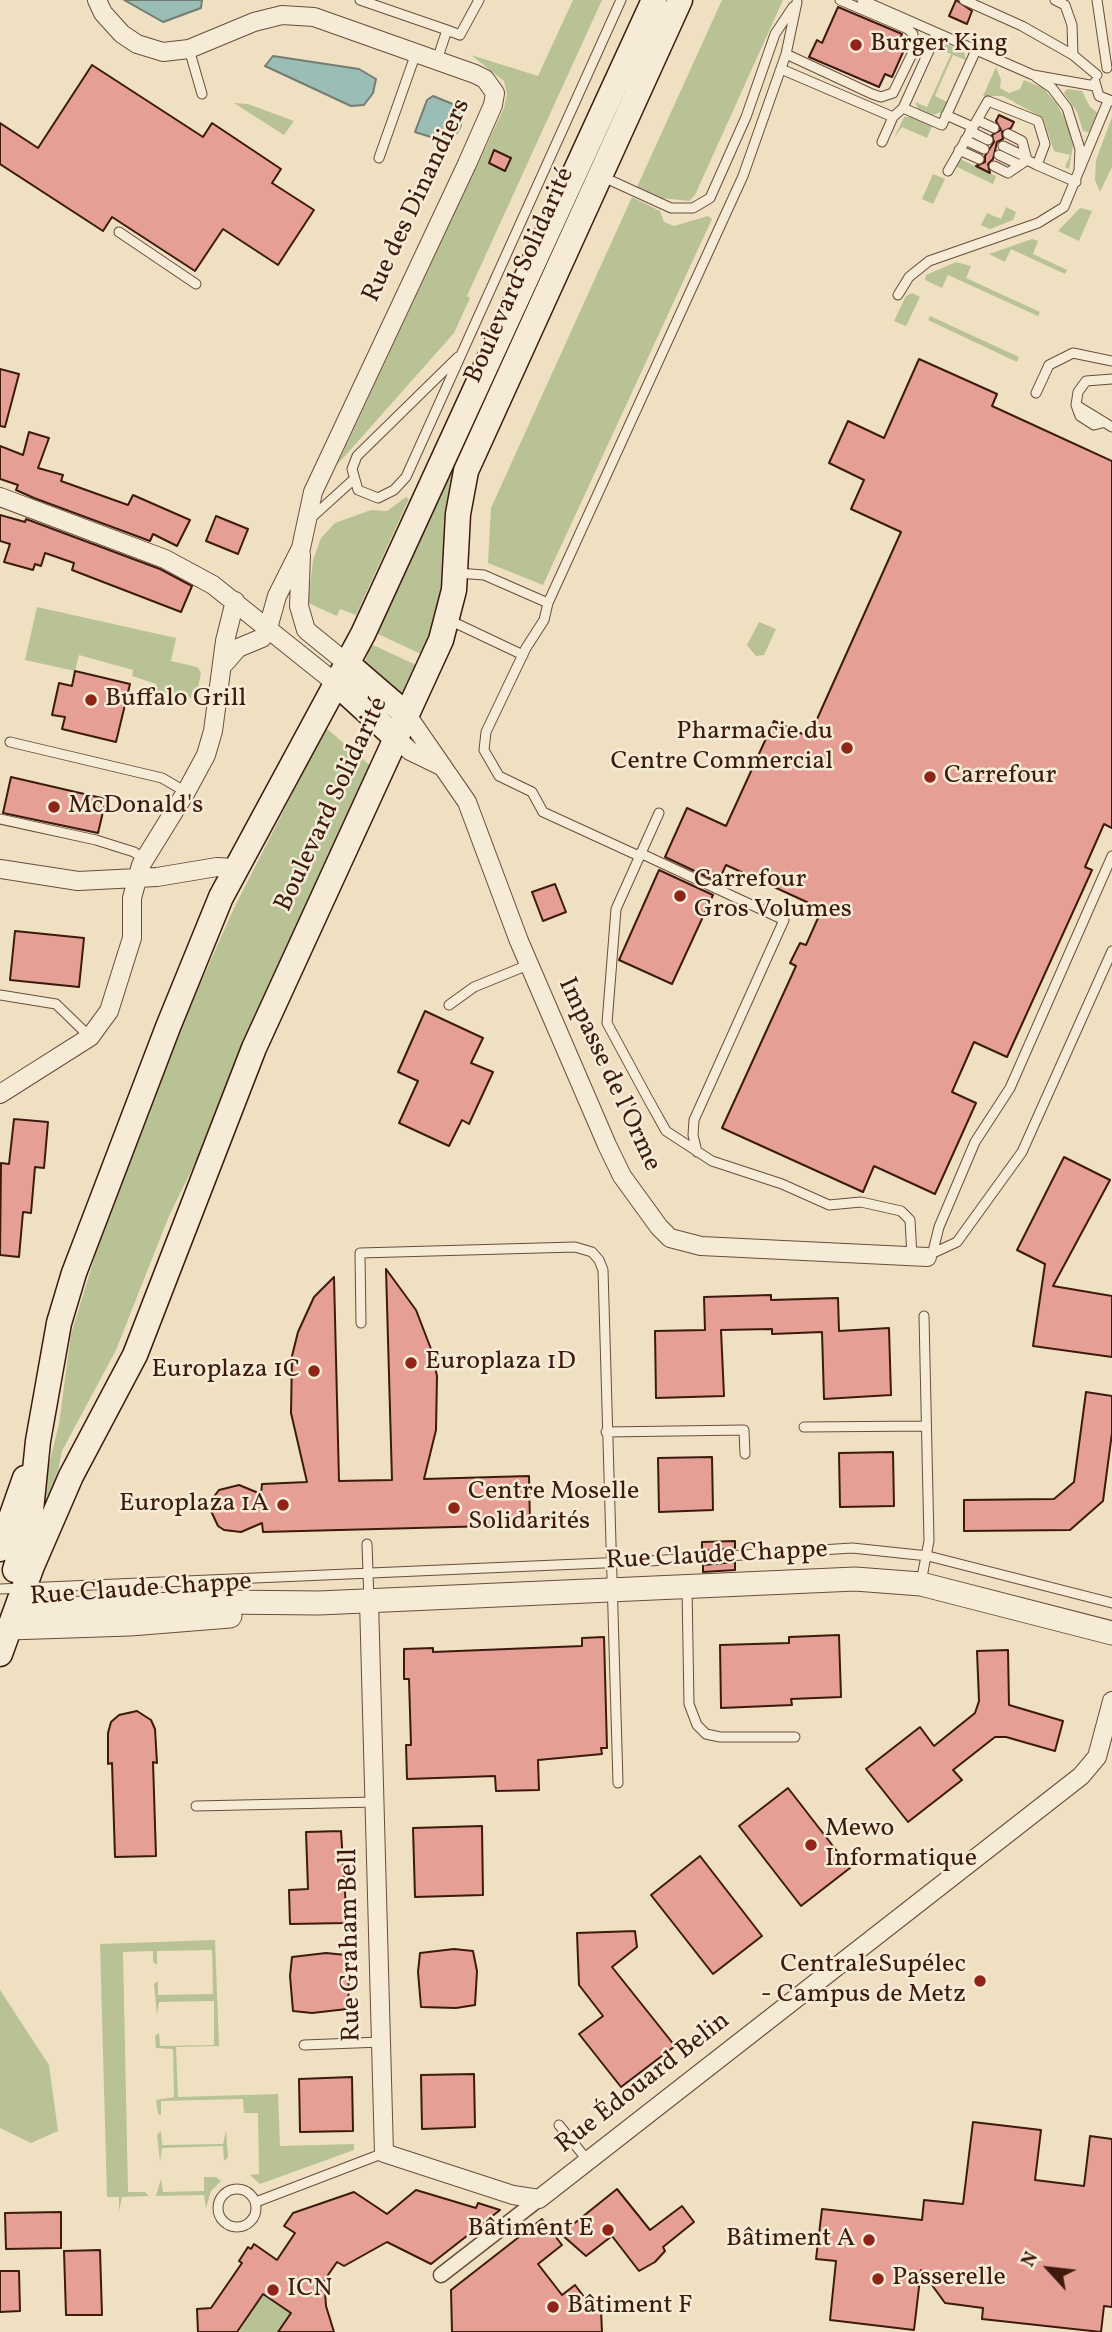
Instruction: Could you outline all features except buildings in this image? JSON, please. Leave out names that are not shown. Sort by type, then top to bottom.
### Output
[{"type":"main road","name":"Boulevard Solidarité","points":[[0,1654],[7,1607],[30,1520],[38,1441],[59,1323],[74,1273],[168,1027],[236,868],[343,675],[654,0]]},
{"type":"main road","name":"Boulevard Solidarité","points":[[7,1607],[74,1470],[135,1355],[254,1048],[448,620],[455,573],[458,514],[466,471],[680,0]]},
{"type":"main road","points":[[343,675],[407,715]]},
{"type":"main road","points":[[343,675],[396,738]]},
{"type":"main road","name":"Boulevard Solidarité","points":[[0,1549],[38,1441]]},
{"type":"street","name":"Rue des Dinandiers","points":[[97,0],[113,26],[137,44],[163,52],[189,49],[254,22],[282,15],[323,20],[485,79],[495,93],[494,105],[313,492],[301,548],[277,596],[268,628]]},
{"type":"street","points":[[0,497],[165,559],[213,584],[268,628],[343,675]]},
{"type":"street","name":"Rue des Dinandiers","points":[[301,548],[299,606],[306,630],[343,675]]},
{"type":"street","points":[[0,1094],[90,1037],[109,1012],[127,961],[132,938],[132,898],[144,859],[206,755],[213,731],[225,642],[235,601]]},
{"type":"street","points":[[224,664],[238,648],[262,638],[268,628]]},
{"type":"street","name":"Impasse de l'Orme","points":[[407,715],[467,802],[528,965],[622,1176],[670,1238],[701,1246],[924,1255]]},
{"type":"street","name":"Impasse de l'Orme","points":[[396,738],[410,751],[443,767]]},
{"type":"street","points":[[0,869],[78,881],[157,877],[218,867],[236,868]]},
{"type":"street","name":"Rue Claude Chappe","points":[[7,1607],[221,1602],[318,1603],[855,1579],[920,1584],[1112,1633]]},
{"type":"street","name":"Rue Graham Bell","points":[[369,1601],[384,2153]]},
{"type":"street","name":"Rue Édouard Belin","points":[[441,2275],[1081,1776],[1097,1757],[1112,1701]]},
{"type":"street","points":[[384,2153],[513,2195],[538,2199]]},
{"type":"lane","points":[[360,0],[460,35],[479,0]]},
{"type":"lane","points":[[458,357],[357,456],[352,469],[358,490],[378,498],[394,490],[406,477],[441,405],[458,357],[621,0]]},
{"type":"lane","points":[[786,54],[872,94],[881,97],[893,93],[913,52],[913,34],[908,29],[840,0]]},
{"type":"lane","points":[[862,0],[1033,75],[1052,88],[1067,108],[1080,149],[1078,179]]},
{"type":"lane","points":[[964,0],[1022,26],[1073,55],[1097,75]]},
{"type":"lane","points":[[1055,0],[1065,5],[1072,25],[1073,55]]},
{"type":"lane","points":[[898,295],[909,277],[929,261],[1052,217],[1064,207],[1110,101],[1099,96],[1094,86],[1097,75],[1109,67],[1097,0]]},
{"type":"lane","points":[[600,175],[671,208],[693,208],[710,198],[746,117],[775,34],[798,1]]},
{"type":"lane","points":[[697,1152],[693,1135],[694,1120],[784,920],[543,812],[532,792],[499,776],[484,750],[486,732],[523,655],[536,638],[548,606],[743,176],[786,54],[798,1]]},
{"type":"lane","points":[[437,61],[447,30]]},
{"type":"lane","points":[[882,142],[894,117],[903,108],[937,33]]},
{"type":"lane","points":[[189,49],[202,94]]},
{"type":"lane","points":[[903,108],[942,125],[976,50]]},
{"type":"lane","points":[[379,158],[416,53]]},
{"type":"lane","points":[[781,69],[894,117]]},
{"type":"lane","points":[[1033,75],[1094,86]]},
{"type":"lane","points":[[948,171],[988,101],[999,103],[1038,121],[1045,144],[1037,165]]},
{"type":"lane","points":[[947,115],[971,129],[986,144]]},
{"type":"lane","points":[[971,129],[993,128]]},
{"type":"lane","points":[[1008,134],[1023,141],[1024,161]]},
{"type":"lane","points":[[959,150],[979,159]]},
{"type":"lane","points":[[1001,151],[1078,179]]},
{"type":"lane","points":[[994,166],[1008,173],[1024,161]]},
{"type":"lane","points":[[119,232],[197,284]]},
{"type":"lane","points":[[1036,393],[1049,365],[1073,354],[1112,361]]},
{"type":"lane","points":[[1112,379],[1086,381],[1078,393],[1076,405],[1085,421],[1094,425],[1102,422],[1112,427]]},
{"type":"lane","points":[[309,520],[353,480]]},
{"type":"lane","points":[[455,573],[484,575],[548,606]]},
{"type":"lane","points":[[448,620],[523,655]]},
{"type":"lane","points":[[10,743],[162,778],[186,792]]},
{"type":"lane","points":[[659,813],[614,917],[607,1023],[666,1131],[712,1161],[782,1184],[830,1205],[860,1202],[901,1211],[910,1220],[924,1255]]},
{"type":"lane","points":[[0,819],[96,840],[134,852],[144,859]]},
{"type":"lane","points":[[924,1255],[939,1227],[975,1142],[1010,1088],[1112,856]]},
{"type":"lane","points":[[924,1255],[957,1242],[1022,1152],[1112,951]]},
{"type":"lane","points":[[450,1005],[474,987],[528,965]]},
{"type":"lane","points":[[0,995],[57,1004],[90,1037]]},
{"type":"lane","points":[[361,1323],[360,1253],[575,1247],[592,1252],[599,1260],[603,1270],[618,1783]]},
{"type":"lane","points":[[920,1584],[928,1556],[925,1316]]},
{"type":"lane","points":[[804,1427],[926,1426]]},
{"type":"lane","points":[[607,1432],[744,1430],[745,1454]]},
{"type":"lane","points":[[367,1544],[369,1601]]},
{"type":"lane","points":[[7,1607],[368,1572],[852,1548],[928,1556],[1112,1603]]},
{"type":"lane","points":[[687,1587],[689,1704],[697,1725],[706,1734],[720,1737],[795,1737]]},
{"type":"lane","points":[[196,1806],[375,1802]]},
{"type":"lane","points":[[304,2045],[381,2042]]},
{"type":"lane","points":[[559,2125],[588,2161]]},
{"type":"lane","points":[[256,2202],[384,2153]]},
{"type":"lane","points":[[235,2188],[244,2189],[256,2202],[256,2214],[248,2224],[240,2227],[223,2222],[218,2214],[218,2202],[224,2193],[235,2188]]},
{"type":"green space","points":[[573,0],[602,0],[467,296],[470,298],[454,333],[337,465],[504,108],[507,94],[504,81],[471,55],[538,76]]},
{"type":"green space","points":[[722,0],[783,0],[695,195],[689,201],[662,198],[637,187]]},
{"type":"green space","points":[[946,44],[964,52],[966,60],[953,55],[935,96],[947,102],[942,112],[933,115],[918,109],[915,102],[927,107],[951,54],[938,49]]},
{"type":"green space","points":[[996,67],[1001,80],[1000,88],[1009,93],[1020,89],[1024,80],[1043,88],[1056,103],[1068,125],[1073,146],[1069,169],[1065,167],[1070,155],[1054,151],[1043,118],[1003,96],[983,96]]},
{"type":"green space","points":[[1067,89],[1082,91],[1090,107],[1099,114],[1091,133],[1083,131],[1077,112],[1064,93]]},
{"type":"green space","points":[[234,103],[248,104],[294,121],[284,135]]},
{"type":"green space","points":[[904,117],[912,117],[932,126],[927,138],[902,127],[894,138]]},
{"type":"green space","points":[[1112,117],[1112,167],[1100,192],[1095,180],[1096,160]]},
{"type":"green space","points":[[960,159],[996,176],[993,184],[957,167]]},
{"type":"green space","points":[[933,174],[945,179],[933,204],[922,199]]},
{"type":"green space","points":[[632,197],[660,211],[664,222],[674,226],[708,216],[712,219],[543,585],[488,563],[491,508]]},
{"type":"green space","points":[[1006,207],[1016,212],[1013,220],[990,229],[981,225],[987,213],[1001,219]]},
{"type":"green space","points":[[1080,208],[1092,211],[1079,241],[1058,231]]},
{"type":"green space","points":[[1032,239],[1038,241],[1033,254],[1067,270],[1065,274],[1011,249],[1005,262],[989,254]]},
{"type":"green space","points":[[956,262],[971,266],[966,278],[1040,312],[1038,316],[948,275],[942,288],[925,280],[926,275]]},
{"type":"green space","points":[[912,293],[920,297],[906,326],[894,321],[906,296]]},
{"type":"green space","points":[[930,316],[1019,357],[1017,362],[928,320]]},
{"type":"green space","points":[[450,470],[454,472],[442,601],[423,655],[376,633]]},
{"type":"green space","points":[[406,497],[409,499],[356,615],[340,609],[337,616],[308,603],[313,560],[321,538],[335,523],[371,510],[387,511]]},
{"type":"green space","points":[[37,607],[176,638],[171,661],[197,667],[201,672],[196,699],[154,690],[156,684],[132,676],[133,670],[79,655],[75,671],[25,660]]},
{"type":"green space","points":[[759,622],[776,629],[764,655],[756,656],[747,645]]},
{"type":"green space","points":[[371,644],[418,666],[402,694],[397,695],[364,665]]},
{"type":"green space","points":[[326,728],[372,767],[212,1128],[169,1216],[116,1350],[62,1451],[56,1482],[39,1523],[35,1521],[59,1424],[71,1334],[107,1217],[169,1054],[234,908]]},
{"type":"green space","points":[[215,1940],[219,2046],[176,2047],[178,2097],[278,2094],[280,2146],[354,2144],[354,2150],[260,2184],[250,2175],[259,2174],[258,2113],[244,2113],[243,2099],[161,2101],[161,2115],[158,2114],[156,2100],[174,2097],[173,2049],[156,2048],[155,2036],[159,2033],[160,2046],[214,2045],[214,2001],[159,2002],[157,2015],[154,1984],[158,1981],[158,1995],[213,1994],[212,1950],[157,1951],[157,1965],[153,1962],[153,1951],[123,1952],[128,2192],[145,2192],[149,2196],[122,2197],[119,2211],[119,2197],[107,2197],[100,1944]]},
{"type":"green space","points":[[0,1990],[49,2065],[58,2131],[31,2143],[0,2128]]},
{"type":"green space","points":[[161,2131],[162,2145],[223,2144],[226,2131],[228,2157],[224,2161],[223,2146],[162,2148],[160,2162],[157,2135]]},
{"type":"green space","points":[[204,2177],[216,2177],[221,2181],[211,2191],[206,2208],[204,2195],[156,2196],[161,2179],[163,2192],[204,2191]]},
{"type":"green space","points":[[263,2294],[291,2313],[282,2325],[282,2332],[239,2332]]},
{"type":"water","points":[[124,0],[202,0],[201,8],[163,22]]},
{"type":"water","points":[[273,56],[359,69],[376,79],[373,93],[364,105],[351,106],[265,66]]},
{"type":"water","points":[[433,96],[465,109],[460,128],[450,143],[415,132],[427,100]]},
{"type":"place","name":"Burger King","points":[[856,45]]},
{"type":"place","name":"Buffalo Grill","points":[[91,700]]},
{"type":"place","name":"Pharmacie du Centre Commercial","points":[[847,748]]},
{"type":"place","name":"Carrefour","points":[[930,777]]},
{"type":"place","name":"McDonald's","points":[[54,807]]},
{"type":"place","name":"Carrefour Gros Volumes","points":[[680,896]]},
{"type":"place","name":"Europlaza 1D","points":[[411,1363]]},
{"type":"place","name":"Europlaza 1C","points":[[314,1371]]},
{"type":"place","name":"Europlaza 1A","points":[[283,1505]]},
{"type":"place","name":"Centre Moselle Solidarités","points":[[454,1508]]},
{"type":"place","name":"Mewo Informatique","points":[[811,1845]]},
{"type":"place","name":"CentraleSupélec - Campus de Metz","points":[[980,1981]]},
{"type":"place","name":"Bâtiment E","points":[[608,2230]]},
{"type":"place","name":"Bâtiment A","points":[[869,2240]]},
{"type":"place","name":"Passerelle","points":[[878,2279]]},
{"type":"place","name":"ICN","points":[[273,2290]]},
{"type":"place","name":"Bâtiment F","points":[[553,2307]]}]
